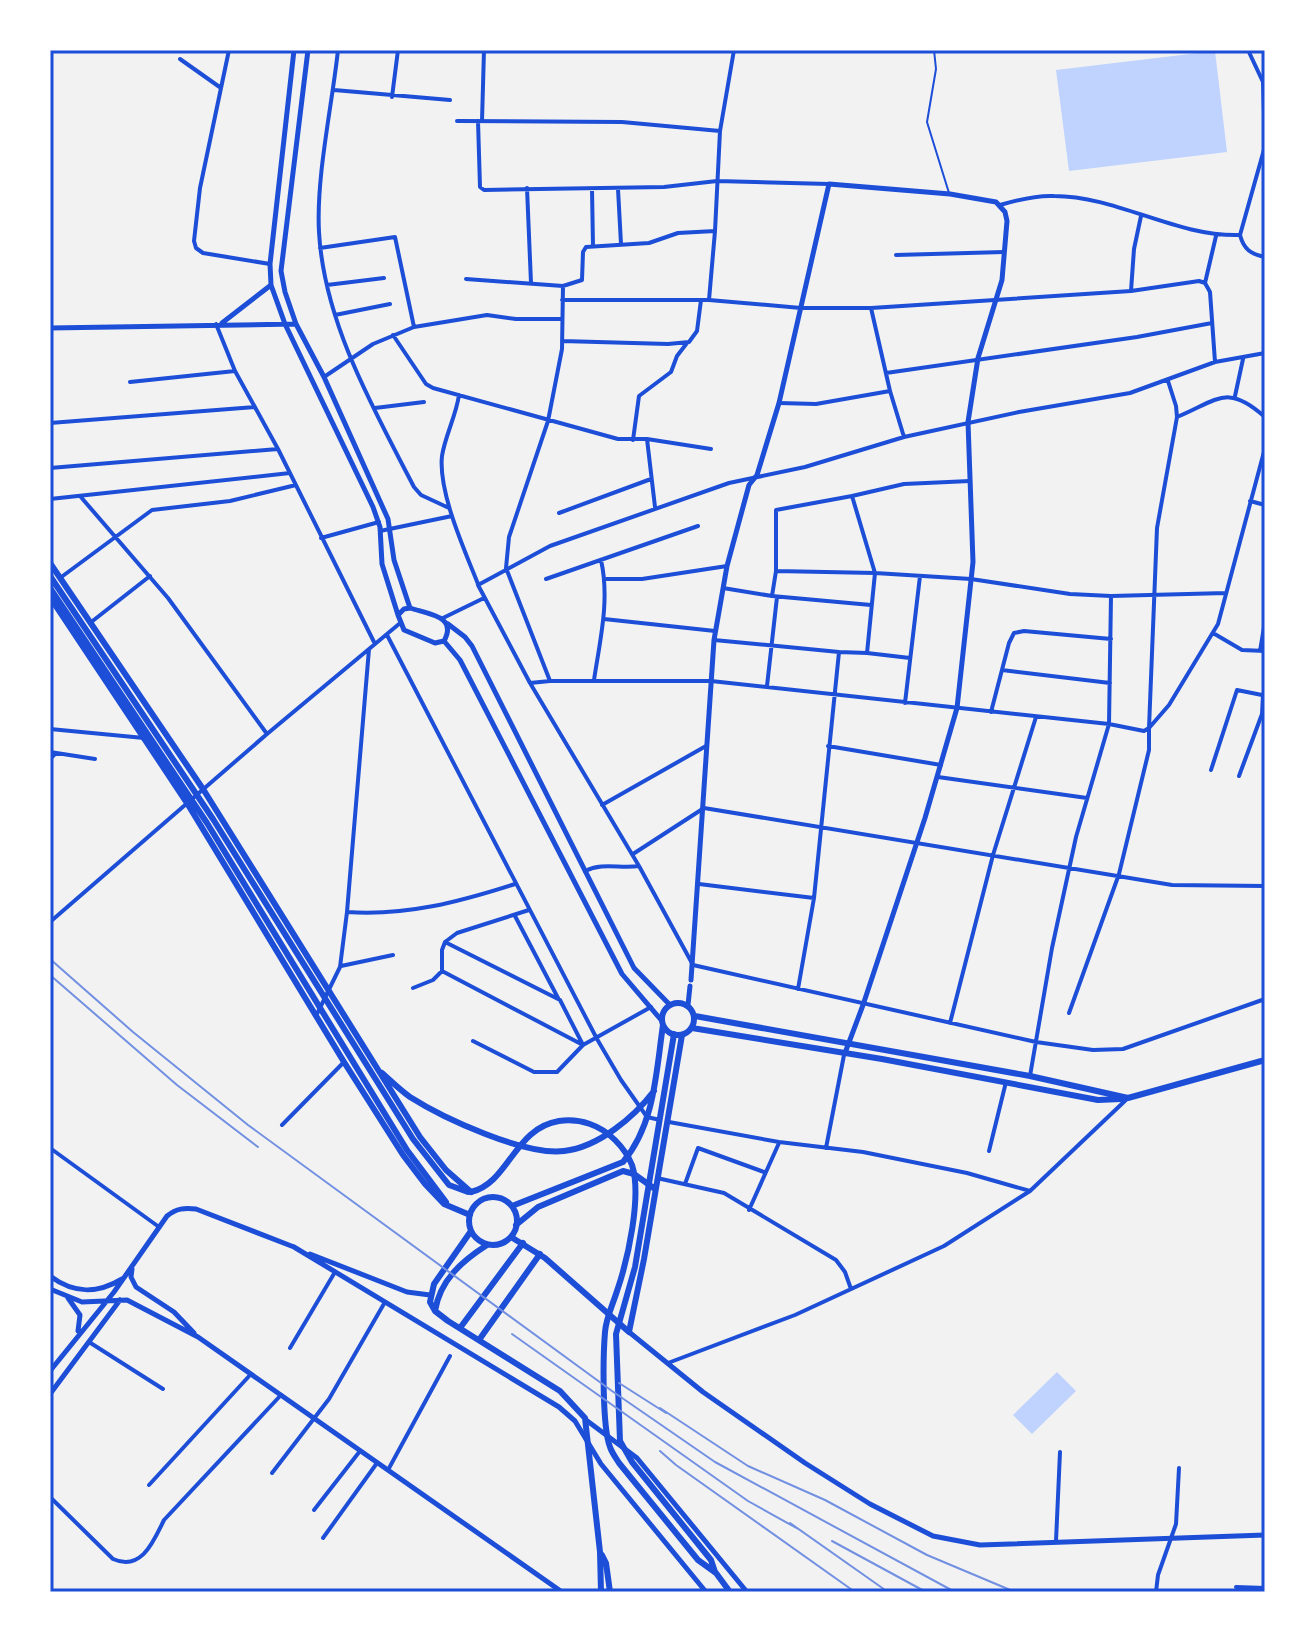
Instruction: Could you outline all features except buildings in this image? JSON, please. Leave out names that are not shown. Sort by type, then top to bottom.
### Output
[{"type":"main road","points":[[294,50],[270,264],[271,285],[285,324],[379,522],[382,564],[399,624],[409,634],[435,643],[444,641]]},
{"type":"main road","points":[[308,50],[281,271],[296,324],[377,489],[391,530],[394,560],[410,608]]},
{"type":"main road","points":[[688,1005],[715,631],[727,566],[749,485],[757,475],[779,403],[829,184],[950,194],[1000,205],[1007,221],[1002,280],[978,358],[968,422],[974,539],[957,708],[938,777],[844,1055]]},
{"type":"main road","points":[[218,324],[271,285]]},
{"type":"main road","points":[[50,328],[296,324]]},
{"type":"main road","points":[[50,563],[203,789],[433,1155],[458,1183],[471,1192]]},
{"type":"main road","points":[[50,576],[213,819],[413,1139],[443,1179],[454,1188],[471,1192],[483,1189],[525,1138],[557,1122],[585,1122],[598,1127],[610,1135],[628,1156],[635,1179],[634,1205],[623,1267],[605,1332],[605,1418],[610,1448],[698,1560],[716,1573]]},
{"type":"main road","points":[[50,588],[207,823],[427,1178],[451,1208]]},
{"type":"main road","points":[[50,597],[187,803],[344,1062],[416,1173],[437,1198],[451,1208],[470,1215]]},
{"type":"main road","points":[[398,615],[410,608],[446,621],[472,646],[634,968],[670,1005]]},
{"type":"main road","points":[[444,641],[448,632],[446,621]]},
{"type":"main road","points":[[444,641],[460,660],[622,974],[663,1023],[678,1034]]},
{"type":"main road","points":[[512,1206],[623,1162],[640,1139],[654,1091],[662,1014],[670,1005],[679,1002],[688,1005],[695,1016],[692,1028]]},
{"type":"main road","points":[[695,1016],[1030,1076],[1128,1098]]},
{"type":"main road","points":[[678,1034],[692,1028],[1098,1100],[1128,1098],[1265,1060]]},
{"type":"main road","points":[[678,1034],[663,1096],[635,1267],[616,1334],[620,1441],[625,1453],[711,1560],[730,1592]]},
{"type":"main road","points":[[629,1332],[667,1121],[678,1034]]},
{"type":"main road","points":[[377,1069],[412,1098],[483,1133],[529,1148],[564,1151],[588,1144],[617,1127],[640,1108],[654,1091]]},
{"type":"main road","points":[[516,1225],[531,1211],[623,1171],[634,1174],[655,1189]]},
{"type":"main road","points":[[435,1311],[437,1286],[487,1245],[503,1243],[511,1237],[516,1225],[516,1213],[512,1206],[498,1198],[476,1204],[470,1215],[471,1231],[487,1245]]},
{"type":"main road","points":[[50,1371],[107,1301],[159,1227],[175,1210],[184,1208],[196,1209],[407,1292],[430,1295]]},
{"type":"main road","points":[[471,1231],[430,1295],[435,1311],[560,1391],[586,1419],[637,1458],[747,1592]]},
{"type":"main road","points":[[511,1237],[540,1254],[665,1364],[805,1463],[870,1504],[933,1536],[980,1545],[1265,1535]]},
{"type":"main road","points":[[460,1328],[523,1243]]},
{"type":"main road","points":[[294,1247],[559,1407],[575,1421],[601,1464],[706,1592]]},
{"type":"main road","points":[[479,1340],[540,1254]]},
{"type":"main road","points":[[134,1264],[131,1277],[136,1287],[174,1312],[198,1337]]},
{"type":"main road","points":[[50,1276],[62,1284],[89,1291],[109,1287],[124,1278]]},
{"type":"main road","points":[[50,1289],[82,1302],[121,1299],[135,1303],[198,1337],[562,1592]]},
{"type":"main road","points":[[68,1297],[80,1315],[81,1323],[76,1336]]},
{"type":"main road","points":[[50,1394],[121,1299]]},
{"type":"main road","points":[[586,1419],[600,1552],[601,1592]]},
{"type":"main road","points":[[600,1552],[606,1563],[610,1592]]},
{"type":"street","points":[[229,50],[200,188],[196,248],[203,253],[270,264]]},
{"type":"street","points":[[338,50],[320,196],[320,248],[327,285],[352,358],[414,487],[421,495],[449,508]]},
{"type":"street","points":[[392,97],[398,50]]},
{"type":"street","points":[[484,50],[477,155],[481,188],[618,189],[717,181],[829,184]]},
{"type":"street","points":[[709,300],[720,131],[734,50]]},
{"type":"street","points":[[1248,50],[1264,82],[1265,146],[1240,235],[1251,254],[1265,257]]},
{"type":"street","points":[[180,59],[221,88]]},
{"type":"street","points":[[334,90],[450,100]]},
{"type":"street","points":[[457,121],[622,122],[720,131]]},
{"type":"street","points":[[527,188],[531,283]]},
{"type":"street","points":[[592,189],[593,246]]},
{"type":"street","points":[[618,189],[621,244]]},
{"type":"street","points":[[1000,205],[1056,195],[1101,203],[1216,236],[1240,235]]},
{"type":"street","points":[[1131,291],[1134,249],[1141,216]]},
{"type":"street","points":[[466,279],[563,286],[582,280],[586,247],[649,243],[678,233],[715,231]]},
{"type":"street","points":[[1215,362],[1210,292],[1205,283],[1216,236]]},
{"type":"street","points":[[320,248],[395,237],[414,327]]},
{"type":"street","points":[[896,255],[1006,251]]},
{"type":"street","points":[[327,285],[384,278]]},
{"type":"street","points":[[562,300],[709,300],[801,308],[871,308],[1131,291],[1195,281],[1205,283]]},
{"type":"street","points":[[550,681],[506,568],[509,537],[548,421],[562,341],[563,286]]},
{"type":"street","points":[[633,440],[639,396],[671,372],[677,356],[697,331],[701,300]]},
{"type":"street","points":[[335,315],[390,304]]},
{"type":"street","points":[[871,308],[904,437]]},
{"type":"street","points":[[324,377],[393,335],[414,327],[487,315],[516,319],[561,319]]},
{"type":"street","points":[[886,373],[1137,337],[1212,323]]},
{"type":"street","points":[[218,324],[235,371],[278,449],[375,644]]},
{"type":"street","points":[[393,335],[428,386],[618,439],[647,439],[711,449]]},
{"type":"street","points":[[562,341],[689,342]]},
{"type":"street","points":[[478,585],[550,546],[655,507],[757,475],[805,467],[904,437],[968,422],[1110,397],[1215,362],[1265,353]]},
{"type":"street","points":[[1235,396],[1243,357]]},
{"type":"street","points":[[130,382],[235,371]]},
{"type":"street","points":[[1069,1013],[1119,874],[1149,750],[1157,528],[1177,417],[1168,380]]},
{"type":"street","points":[[779,403],[816,404],[890,391]]},
{"type":"street","points":[[459,395],[442,459],[449,508],[478,585],[530,683],[633,854],[693,965],[1036,1042],[1093,1050],[1123,1049],[1265,999]]},
{"type":"street","points":[[1177,417],[1223,397],[1235,396],[1250,403],[1265,417]]},
{"type":"street","points":[[374,408],[424,402]]},
{"type":"street","points":[[50,423],[255,407]]},
{"type":"street","points":[[647,439],[655,507]]},
{"type":"street","points":[[530,683],[711,681],[1109,724],[1140,731],[1149,728],[1169,705],[1221,617],[1265,448]]},
{"type":"street","points":[[50,468],[278,449]]},
{"type":"street","points":[[50,499],[290,473]]},
{"type":"street","points":[[559,513],[651,479]]},
{"type":"street","points":[[767,686],[775,596],[776,510],[904,484],[970,481]]},
{"type":"street","points":[[60,578],[146,514],[159,508],[230,501],[296,485]]},
{"type":"street","points":[[80,496],[150,576],[267,734]]},
{"type":"street","points":[[852,496],[875,573],[867,653]]},
{"type":"street","points":[[1250,501],[1265,505]]},
{"type":"street","points":[[380,531],[452,516]]},
{"type":"street","points":[[321,538],[379,522]]},
{"type":"street","points":[[546,579],[698,526]]},
{"type":"street","points":[[594,680],[604,619],[605,579],[601,560]]},
{"type":"street","points":[[605,579],[642,579],[727,566]]},
{"type":"street","points":[[776,571],[971,579],[1070,594],[1226,593]]},
{"type":"street","points":[[90,623],[150,576]]},
{"type":"street","points":[[905,703],[920,576]]},
{"type":"street","points":[[723,588],[871,605]]},
{"type":"street","points":[[1030,1076],[1069,868],[1109,724],[1111,596]]},
{"type":"street","points":[[446,621],[484,598]]},
{"type":"street","points":[[604,619],[715,631]]},
{"type":"street","points":[[1213,633],[1242,650],[1262,651],[1265,621]]},
{"type":"street","points":[[50,922],[399,624]]},
{"type":"street","points":[[991,712],[1011,637],[1020,632],[1111,639]]},
{"type":"street","points":[[387,635],[597,1039],[647,1117],[779,1142],[863,1152],[967,1173],[1030,1191]]},
{"type":"street","points":[[714,640],[910,658]]},
{"type":"street","points":[[316,1016],[340,967],[369,649]]},
{"type":"street","points":[[798,989],[814,898],[839,652]]},
{"type":"street","points":[[1002,670],[1110,683]]},
{"type":"street","points":[[1211,770],[1236,692],[1264,694],[1262,714],[1239,776]]},
{"type":"street","points":[[950,1023],[993,855],[1036,717]]},
{"type":"street","points":[[50,729],[144,738]]},
{"type":"street","points":[[602,805],[706,746]]},
{"type":"street","points":[[828,746],[941,765]]},
{"type":"street","points":[[50,759],[53,752],[95,759]]},
{"type":"street","points":[[938,777],[1087,798]]},
{"type":"street","points":[[633,854],[704,808],[1172,885],[1265,886]]},
{"type":"street","points":[[585,871],[599,865],[622,868],[639,866]]},
{"type":"street","points":[[347,912],[373,914],[453,904],[515,884]]},
{"type":"street","points":[[699,884],[814,898]]},
{"type":"street","points":[[413,988],[433,980],[442,971],[445,942],[457,933],[529,910]]},
{"type":"street","points":[[515,916],[583,1045]]},
{"type":"street","points":[[445,942],[560,1000]]},
{"type":"street","points":[[340,967],[393,955]]},
{"type":"street","points":[[442,971],[583,1045]]},
{"type":"street","points":[[473,1041],[534,1072],[557,1072],[583,1045],[651,1007]]},
{"type":"street","points":[[826,1148],[844,1055]]},
{"type":"street","points":[[282,1125],[344,1062]]},
{"type":"street","points":[[989,1151],[1006,1082]]},
{"type":"street","points":[[665,1364],[795,1315],[944,1246],[1054,1172],[1128,1098]]},
{"type":"street","points":[[749,1210],[779,1142]]},
{"type":"street","points":[[50,1148],[159,1227]]},
{"type":"street","points":[[685,1184],[698,1148],[764,1172]]},
{"type":"street","points":[[657,1178],[718,1191],[836,1260],[845,1272],[851,1289]]},
{"type":"street","points":[[290,1348],[335,1272]]},
{"type":"street","points":[[272,1473],[347,1373],[385,1302]]},
{"type":"street","points":[[89,1342],[163,1389]]},
{"type":"street","points":[[387,1470],[450,1356]]},
{"type":"street","points":[[149,1485],[251,1374]]},
{"type":"street","points":[[50,1497],[113,1559],[135,1561],[155,1542],[164,1520],[281,1394]]},
{"type":"street","points":[[314,1510],[360,1451]]},
{"type":"street","points":[[1056,1541],[1060,1452]]},
{"type":"street","points":[[323,1538],[377,1463]]},
{"type":"street","points":[[1156,1592],[1158,1575],[1173,1537],[1179,1468]]},
{"type":"street","points":[[1236,1587],[1265,1588]]},
{"type":"lane","points":[[934,50],[936,69],[927,122],[950,194]]},
{"type":"water","points":[[1215,51],[1227,152],[1069,171],[1056,70]]},
{"type":"water","points":[[1057,1372],[1076,1391],[1032,1434],[1013,1415]]},
{"type":"railway","points":[[50,959],[133,1032],[248,1125],[612,1391],[715,1462],[955,1592]]},
{"type":"railway","points":[[50,975],[177,1085],[258,1147]]},
{"type":"railway","points":[[512,1334],[748,1501],[800,1530]]},
{"type":"railway","points":[[619,1383],[666,1413]]},
{"type":"railway","points":[[660,1408],[748,1466],[825,1500],[927,1555],[1015,1592]]},
{"type":"railway","points":[[660,1451],[855,1592]]},
{"type":"railway","points":[[790,1523],[888,1592]]},
{"type":"railway","points":[[832,1541],[926,1592]]}]
